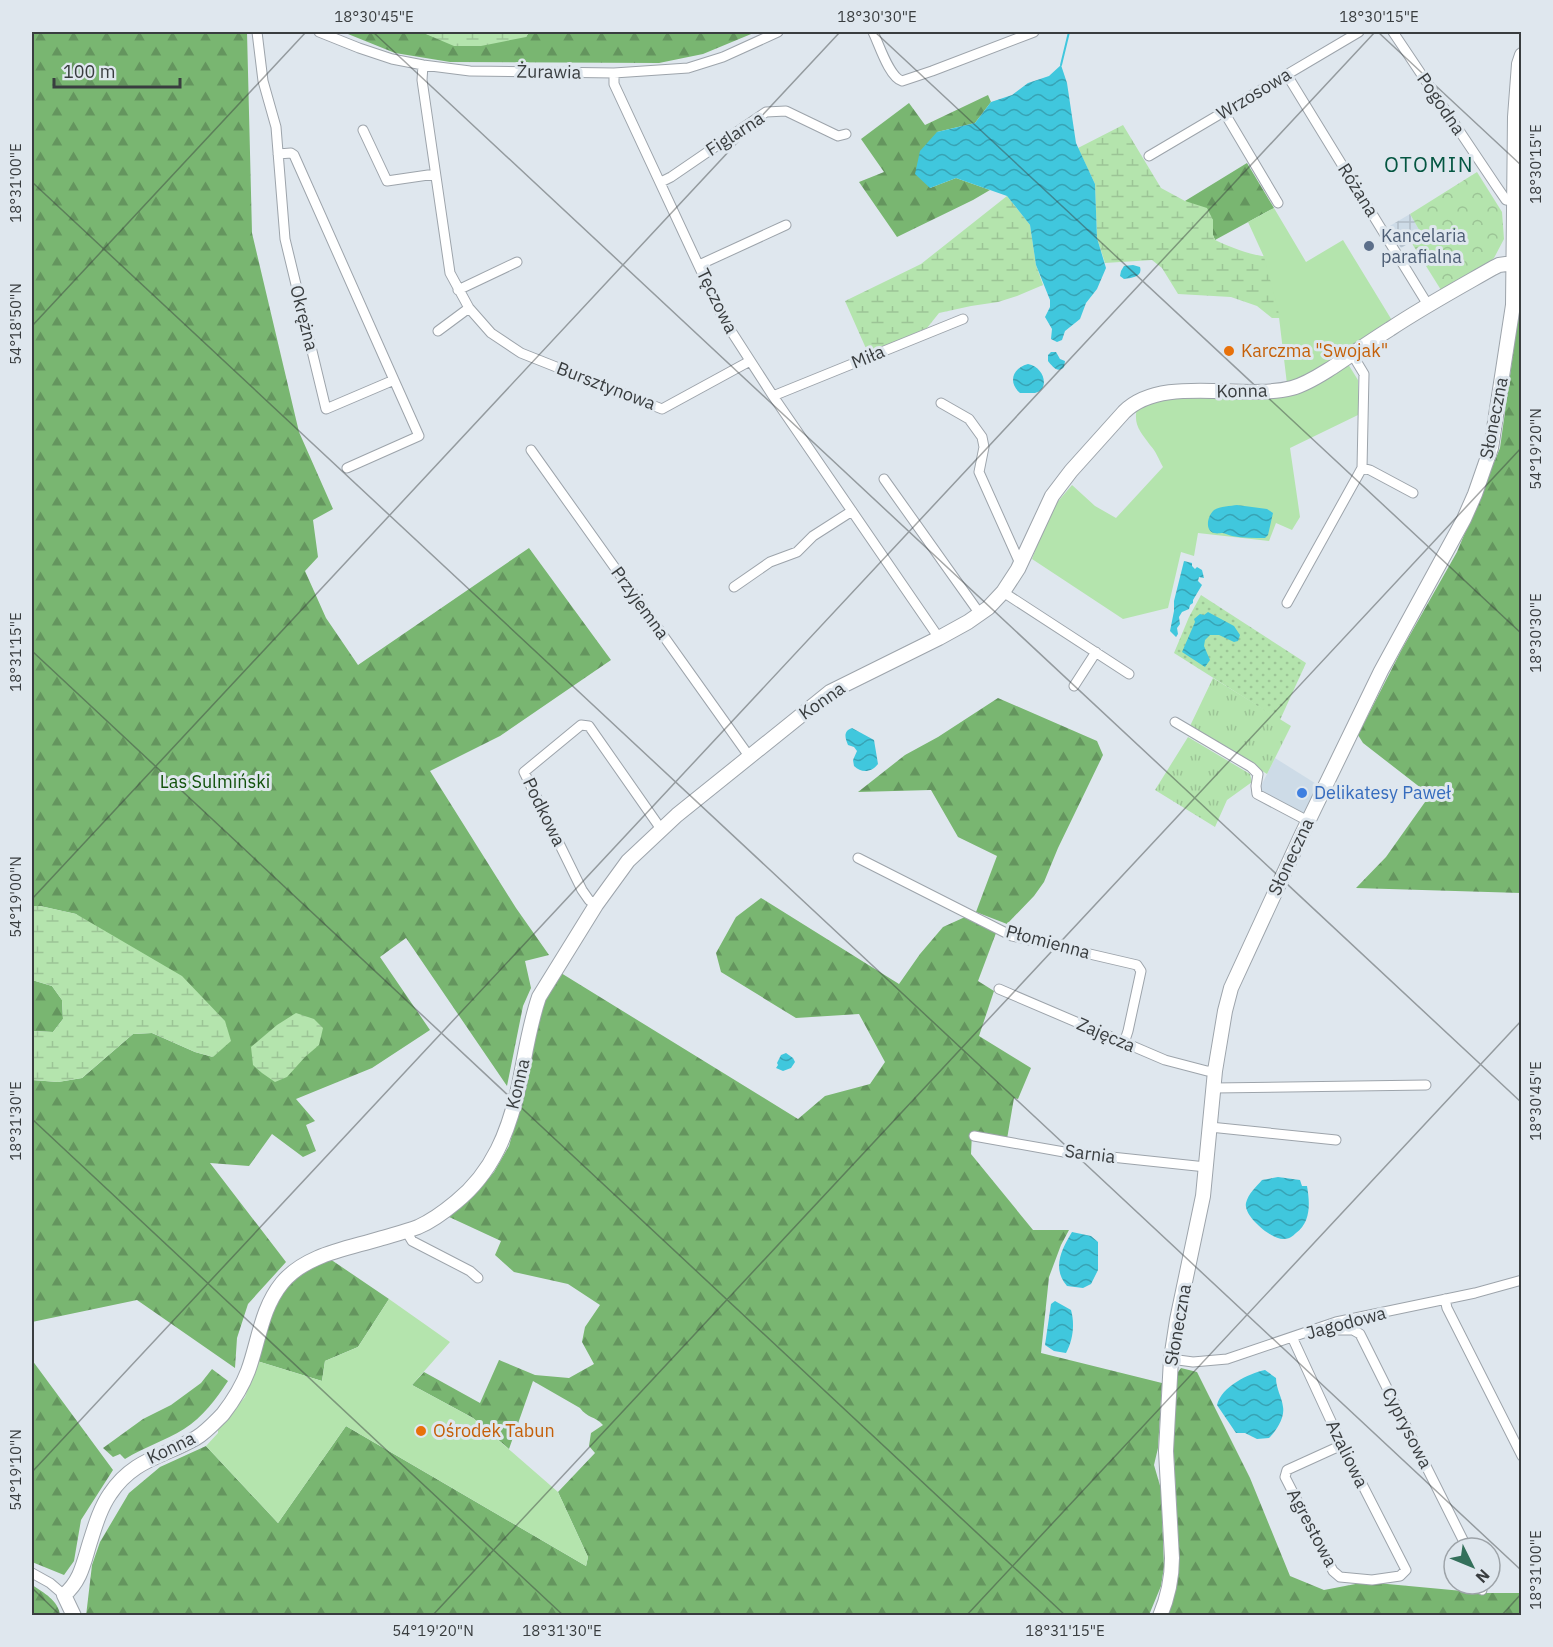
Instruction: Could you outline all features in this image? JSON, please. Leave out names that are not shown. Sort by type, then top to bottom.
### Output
[{"type":"street","name":"Okrężna","points":[[257,32],[263,81],[276,127],[285,240],[327,409],[394,380]]},
{"type":"street","name":"Żurawia","points":[[319,32],[392,59],[423,65],[470,71],[614,73],[688,68],[723,57],[778,32]]},
{"type":"street","points":[[874,32],[893,74],[902,81],[1034,32]]},
{"type":"street","name":"Wrzosowa","points":[[1149,156],[1359,32]]},
{"type":"street","name":"Pogodna","points":[[1393,32],[1494,184],[1506,200],[1514,201]]},
{"type":"street","name":"Słoneczna","points":[[1160,1616],[1172,1576],[1166,1451],[1171,1359],[1203,1196],[1222,1023],[1231,988],[1308,821],[1381,671],[1448,550],[1475,494],[1491,448],[1513,305],[1515,117],[1521,55]]},
{"type":"street","name":"Bursztynowa","points":[[423,65],[422,80],[450,273],[469,308],[491,333],[521,353],[662,409],[750,361]]},
{"type":"street","name":"Tęczowa","points":[[614,73],[614,84],[724,320],[773,396],[939,638]]},
{"type":"street","name":"Różana","points":[[1287,75],[1428,305]]},
{"type":"street","name":"Figlarna","points":[[661,182],[766,112],[783,110],[838,136],[846,134]]},
{"type":"street","points":[[1224,112],[1278,203]]},
{"type":"street","points":[[363,130],[387,181],[435,174]]},
{"type":"street","points":[[278,154],[291,153],[294,155],[419,436],[347,468]]},
{"type":"street","points":[[699,265],[786,225]]},
{"type":"street","points":[[458,290],[517,262]]},
{"type":"street","name":"Konna","points":[[64,1595],[73,1587],[81,1572],[101,1509],[119,1482],[139,1465],[197,1437],[223,1413],[237,1394],[251,1362],[264,1312],[274,1292],[284,1281],[301,1266],[320,1257],[406,1231],[433,1220],[478,1181],[496,1156],[507,1131],[539,997],[596,905],[628,861],[661,829],[700,795],[830,692],[939,638],[988,608],[1003,592],[1023,561],[1047,505],[1062,482],[1134,403],[1149,396],[1179,392],[1261,393],[1288,389],[1306,383],[1428,305],[1499,265],[1513,263]]},
{"type":"street","points":[[438,331],[469,308]]},
{"type":"street","name":"Miła","points":[[773,396],[963,319]]},
{"type":"street","points":[[1287,603],[1362,468],[1364,374],[1352,354]]},
{"type":"street","points":[[941,403],[969,418],[982,437],[984,447],[979,472],[1018,559],[1023,561]]},
{"type":"street","name":"Przyjemna","points":[[531,450],[749,756]]},
{"type":"street","points":[[1362,468],[1413,493]]},
{"type":"street","points":[[884,479],[980,614]]},
{"type":"street","points":[[734,587],[770,562],[797,552],[813,536],[852,511]]},
{"type":"street","points":[[1003,592],[1129,674]]},
{"type":"street","points":[[1074,686],[1096,652]]},
{"type":"street","points":[[1175,722],[1251,767],[1258,774],[1257,794],[1308,821]]},
{"type":"street","name":"Podkowa","points":[[596,905],[582,891],[524,772],[581,725],[589,726],[661,829]]},
{"type":"street","name":"Płomienna","points":[[858,858],[1012,936],[1137,965],[1141,971],[1124,1042]]},
{"type":"street","name":"Zajęcza","points":[[999,989],[1165,1060],[1215,1071]]},
{"type":"street","points":[[1214,1088],[1426,1085]]},
{"type":"street","points":[[1210,1127],[1336,1140]]},
{"type":"street","name":"Sarnia","points":[[974,1136],[1064,1152],[1206,1167]]},
{"type":"street","points":[[406,1231],[411,1241],[470,1271],[478,1278]]},
{"type":"street","name":"Jagodowa","points":[[1171,1359],[1193,1362],[1227,1359],[1336,1322],[1475,1293],[1521,1280]]},
{"type":"street","points":[[1445,1299],[1521,1456]]},
{"type":"street","name":"Cyprysowa","points":[[1336,1322],[1340,1330],[1353,1330],[1360,1334],[1461,1536]]},
{"type":"street","name":"Azaliowa","points":[[1292,1337],[1342,1445],[1406,1570]]},
{"type":"street","name":"Agrestowa","points":[[1342,1445],[1287,1470],[1285,1477],[1333,1571],[1340,1577],[1372,1580],[1400,1576],[1406,1570]]},
{"type":"street","points":[[32,1572],[64,1595],[74,1616]]},
{"type":"shaded area","points":[[1410,214],[1422,235],[1401,248],[1388,227]]},
{"type":"shaded area","points":[[1275,758],[1318,785],[1304,814],[1259,790]]},
{"type":"green space","name":"Las Sulmiński","points":[[32,32],[247,32],[252,233],[299,432],[333,509],[313,520],[318,557],[305,571],[326,618],[358,665],[529,548],[611,660],[500,736],[430,771],[516,908],[549,955],[525,961],[531,988],[523,1006],[507,1086],[406,938],[380,957],[430,1030],[372,1068],[296,1099],[315,1121],[306,1125],[316,1151],[303,1157],[272,1134],[249,1166],[210,1163],[286,1262],[248,1304],[237,1338],[235,1368],[137,1300],[32,1322],[32,1080],[58,1082],[82,1078],[133,1034],[152,1033],[195,1052],[213,1057],[76,914],[32,906]]},
{"type":"green space","points":[[343,32],[421,32],[435,37],[526,37],[529,32],[756,32],[703,54],[659,63],[450,62],[395,53]]},
{"type":"green space","points":[[421,32],[529,32],[526,37],[481,46],[454,46]]},
{"type":"green space","points":[[988,95],[991,102],[975,123],[937,132],[930,188],[956,178],[990,190],[897,237],[859,182],[884,172],[861,139],[909,103],[925,125]]},
{"type":"green space","points":[[1123,125],[1161,188],[1185,201],[1207,208],[1213,220],[1215,240],[1252,254],[1276,257],[1294,310],[1279,318],[1272,318],[1257,306],[1231,297],[1178,294],[1162,268],[1152,260],[1105,263],[1097,238],[1095,184],[1078,148]]},
{"type":"green space","points":[[1247,163],[1274,208],[1215,240],[1213,220],[1185,201]]},
{"type":"green space","points":[[1477,172],[1502,212],[1504,239],[1494,258],[1488,263],[1441,290],[1411,242],[1422,235],[1410,214]]},
{"type":"green space","points":[[1007,196],[1030,225],[1036,265],[1043,285],[998,302],[939,313],[927,328],[868,353],[845,301],[921,264]]},
{"type":"green space","points":[[1274,208],[1306,262],[1343,240],[1393,322],[1301,381],[1287,384],[1278,309],[1264,257],[1248,222]]},
{"type":"green space","points":[[1521,296],[1521,893],[1356,888],[1386,857],[1430,795],[1363,743],[1358,735],[1402,649],[1457,552],[1500,448]]},
{"type":"green space","points":[[1348,364],[1358,380],[1358,415],[1290,448],[1300,517],[1292,530],[1276,523],[1269,541],[1198,533],[1194,556],[1181,552],[1168,608],[1123,619],[1032,559],[1054,506],[1072,485],[1095,506],[1116,518],[1163,467],[1139,428],[1136,420],[1137,408],[1176,397],[1257,397]]},
{"type":"green space","points":[[1201,595],[1306,663],[1280,720],[1174,653]]},
{"type":"green space","points":[[1213,678],[1291,726],[1267,774],[1190,726]]},
{"type":"green space","points":[[998,698],[1097,741],[1103,755],[1044,882],[1007,924],[976,912],[997,856],[958,837],[931,790],[858,792],[905,755],[938,737]]},
{"type":"green space","points":[[1188,737],[1250,774],[1252,782],[1227,800],[1215,827],[1155,790]]},
{"type":"green space","points":[[761,898],[899,984],[943,927],[965,917],[996,933],[978,981],[994,991],[979,1036],[1031,1068],[1018,1099],[1014,1098],[1007,1139],[972,1133],[971,1154],[1033,1230],[1069,1230],[1049,1277],[1041,1353],[1162,1383],[1158,1448],[1154,1465],[1161,1489],[1164,1567],[1161,1586],[1149,1615],[86,1616],[92,1565],[100,1542],[129,1493],[160,1467],[206,1446],[278,1523],[346,1426],[586,1566],[588,1557],[558,1492],[595,1453],[589,1446],[591,1433],[603,1425],[585,1414],[580,1408],[533,1381],[509,1449],[473,1418],[412,1385],[424,1372],[480,1403],[499,1360],[535,1375],[569,1378],[594,1364],[582,1342],[585,1327],[600,1305],[568,1284],[514,1272],[495,1255],[501,1241],[447,1216],[476,1193],[494,1172],[509,1146],[520,1106],[538,1009],[561,973],[798,1119],[825,1096],[870,1084],[885,1062],[859,1014],[796,1018],[721,972],[716,953],[736,917]]},
{"type":"green space","points":[[32,906],[76,914],[182,976],[225,1021],[231,1041],[213,1057],[195,1052],[152,1033],[133,1034],[82,1078],[58,1082],[32,1080],[32,1031],[53,1032],[63,1019],[62,1000],[52,986],[32,980]]},
{"type":"green space","points":[[32,980],[52,986],[62,1000],[63,1019],[53,1032],[32,1031]]},
{"type":"green space","points":[[296,1013],[314,1019],[323,1028],[319,1045],[287,1077],[275,1082],[253,1065],[251,1047],[277,1025]]},
{"type":"green space","points":[[330,1259],[389,1299],[358,1347],[325,1361],[322,1381],[257,1361],[274,1305],[287,1285],[300,1274]]},
{"type":"green space","name":"Ośrodek Tabun","points":[[389,1299],[450,1342],[412,1385],[473,1418],[558,1492],[588,1557],[586,1566],[346,1426],[278,1523],[206,1446],[245,1397],[257,1361],[322,1381],[325,1361],[358,1347]]},
{"type":"green space","points":[[32,1360],[113,1470],[81,1520],[74,1561],[64,1575],[32,1562]]},
{"type":"green space","points":[[1181,1368],[1197,1372],[1250,1478],[1290,1576],[1324,1590],[1366,1582],[1442,1589],[1442,1596],[1502,1596],[1502,1593],[1521,1593],[1521,1615],[1167,1616],[1177,1586],[1179,1553],[1172,1419],[1178,1372]]},
{"type":"green space","points":[[212,1369],[228,1381],[209,1407],[191,1424],[125,1459],[120,1454],[113,1457],[103,1448],[143,1419],[171,1405],[201,1383]]},
{"type":"green space","points":[[32,1585],[54,1601],[60,1615],[32,1615]]},
{"type":"water","points":[[1061,65],[1067,83],[1076,143],[1095,184],[1097,238],[1106,268],[1097,289],[1086,303],[1080,319],[1065,331],[1062,340],[1057,342],[1051,339],[1052,329],[1045,317],[1050,307],[1050,300],[1036,265],[1030,225],[1007,196],[956,178],[930,188],[915,174],[920,151],[937,132],[975,123],[991,102],[1012,95],[1028,83],[1049,76]]},
{"type":"water","points":[[1124,266],[1140,267],[1138,275],[1124,279],[1120,276]]},
{"type":"water","points":[[1056,352],[1060,359],[1065,361],[1062,369],[1055,368],[1048,361],[1048,355]]},
{"type":"water","points":[[1028,364],[1034,366],[1042,374],[1043,388],[1035,393],[1020,393],[1014,385],[1015,372]]},
{"type":"water","points":[[1237,505],[1267,509],[1273,513],[1268,535],[1265,538],[1236,537],[1214,533],[1209,529],[1208,522],[1214,510]]},
{"type":"water","points":[[1184,561],[1192,563],[1195,569],[1197,567],[1202,570],[1204,578],[1199,577],[1198,581],[1202,585],[1193,603],[1179,617],[1180,624],[1176,637],[1170,631],[1174,601]]},
{"type":"water","points":[[1208,612],[1234,626],[1240,635],[1238,641],[1234,642],[1219,635],[1210,635],[1205,640],[1204,646],[1210,660],[1205,667],[1182,652],[1195,622],[1194,619]]},
{"type":"water","points":[[852,728],[874,740],[878,764],[876,767],[864,771],[854,766],[853,760],[857,751],[848,745],[846,737],[847,731]]},
{"type":"water","points":[[786,1053],[795,1062],[791,1068],[783,1071],[776,1068],[781,1055]]},
{"type":"water","points":[[1278,1177],[1300,1180],[1302,1186],[1307,1186],[1308,1192],[1307,1218],[1301,1229],[1286,1239],[1273,1236],[1259,1226],[1246,1208],[1248,1197],[1262,1180]]},
{"type":"water","points":[[1072,1232],[1091,1236],[1098,1242],[1098,1270],[1091,1284],[1083,1288],[1067,1286],[1060,1273],[1060,1259]]},
{"type":"water","points":[[1055,1301],[1071,1310],[1073,1332],[1066,1353],[1054,1351],[1045,1345],[1051,1304]]},
{"type":"water","points":[[1265,1370],[1276,1378],[1283,1416],[1269,1438],[1257,1439],[1245,1433],[1236,1433],[1217,1405],[1224,1392],[1230,1387],[1251,1374]]},
{"type":"waterway","points":[[1061,65],[1069,32]]},
{"type":"place","name":"Kancelaria parafialna","points":[[1369,246]]},
{"type":"place","name":"Karczma \"Swojak\"","points":[[1229,351]]},
{"type":"place","name":"Delikatesy Paweł","points":[[1302,793]]},
{"type":"place","name":"Ośrodek Tabun","points":[[421,1431]]},
{"type":"district","name":"OTOMIN","points":[[1429,165]]}]
